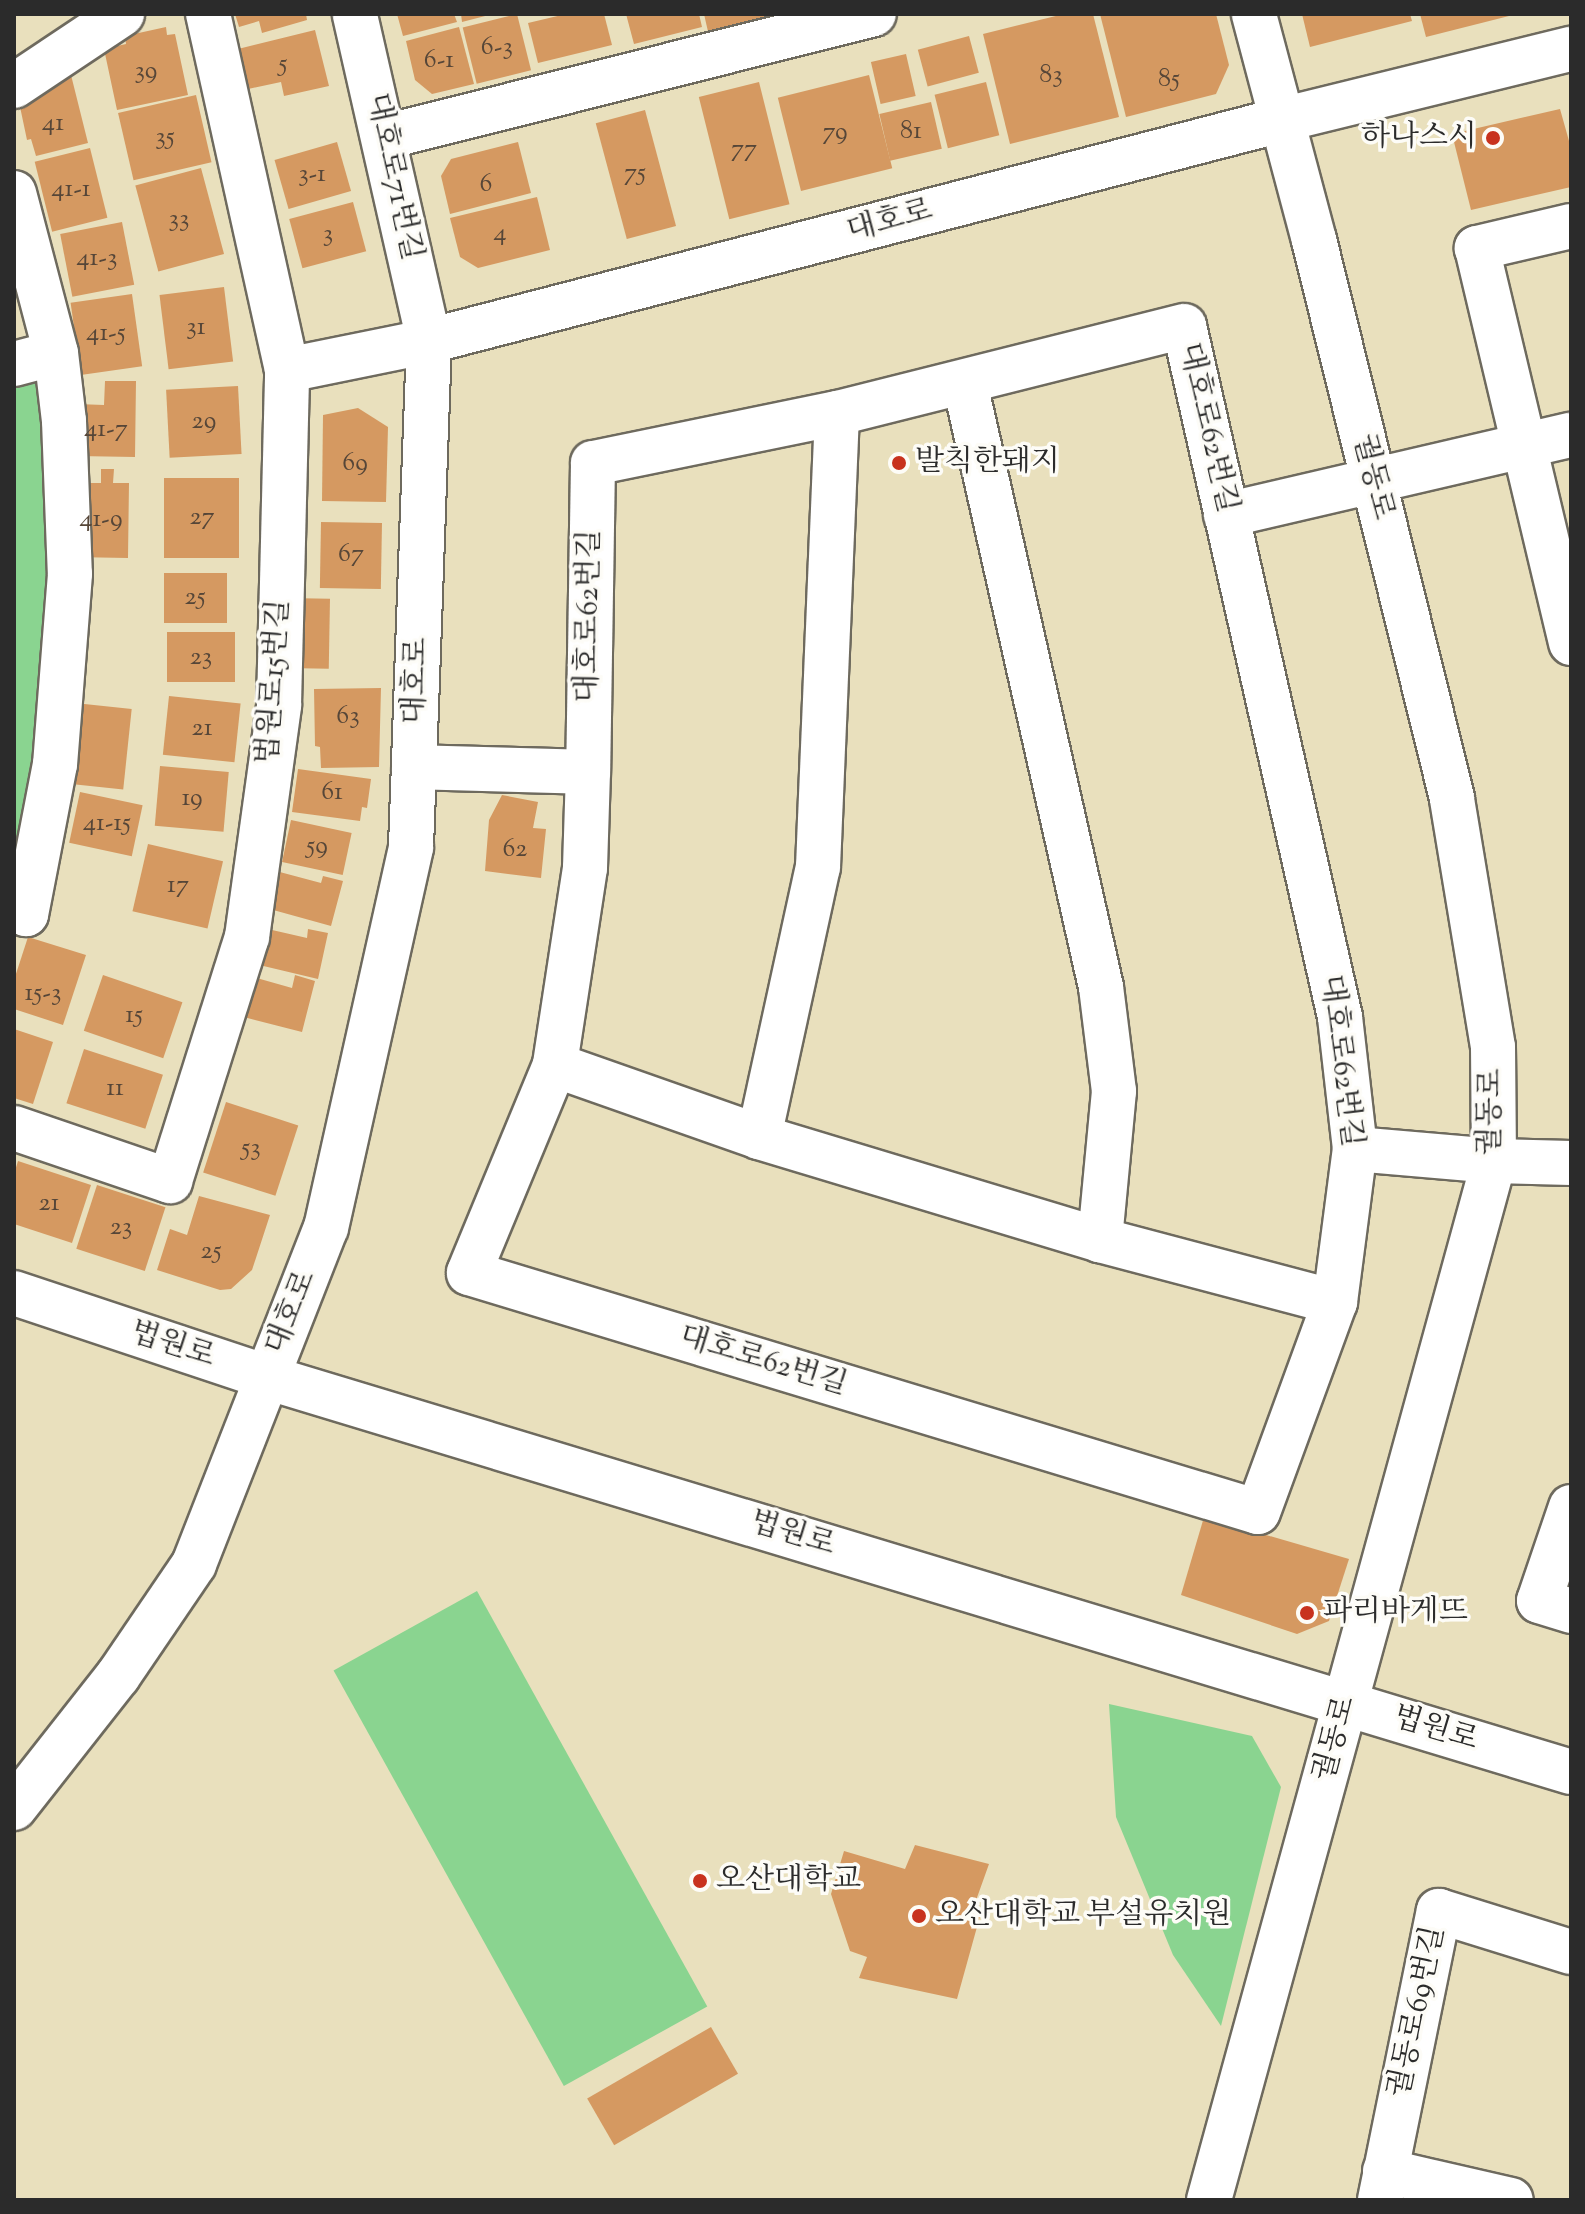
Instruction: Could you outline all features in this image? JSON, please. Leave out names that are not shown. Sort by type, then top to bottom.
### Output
[{"type":"street","points":[[14,86],[122,14]]},
{"type":"street","name":"법원로15번길","points":[[14,1128],[170,1181],[247,937],[279,705],[287,370],[208,14]]},
{"type":"street","name":"대호로71번길","points":[[355,14],[429,341]]},
{"type":"street","points":[[385,137],[874,14]]},
{"type":"street","name":"궐동로","points":[[1209,2200],[1494,1161],[1493,1047],[1452,798],[1254,14]]},
{"type":"street","name":"대호로","points":[[14,1808],[118,1676],[194,1564],[326,1228],[411,847],[429,341],[1281,120],[1571,49]]},
{"type":"street","points":[[14,193],[56,353],[64,421],[70,574],[55,764],[26,914],[14,909]]},
{"type":"street","points":[[1571,226],[1477,248],[1571,641]]},
{"type":"street","name":"대호로62번길","points":[[1184,326],[1340,1017],[1355,1149],[1335,1302],[1258,1512],[469,1273],[555,1065],[585,868],[593,463],[837,413],[965,384],[1184,326]]},
{"type":"street","points":[[287,370],[429,341]]},
{"type":"street","points":[[14,364],[56,353]]},
{"type":"street","points":[[965,384],[1101,987],[1114,1091],[1100,1240]]},
{"type":"street","points":[[759,1137],[818,867],[837,413]]},
{"type":"street","points":[[1226,515],[1571,435]]},
{"type":"street","points":[[414,767],[588,772]]},
{"type":"street","points":[[555,1065],[759,1137],[1100,1240],[1335,1302]]},
{"type":"street","points":[[1355,1149],[1494,1161],[1571,1163]]},
{"type":"street","name":"법원로","points":[[14,1293],[266,1377],[1571,1772]]},
{"type":"street","points":[[1571,1507],[1539,1601],[1571,1611]]},
{"type":"street","name":"궐동로69번길","points":[[1382,2186],[1439,1911],[1571,1952]]},
{"type":"street","points":[[1382,2186],[1511,2200]]},
{"type":"green space","points":[[45,380],[60,582],[14,894],[14,385]]},
{"type":"green space","points":[[477,1591],[707,2006],[564,2086],[334,1671]]},
{"type":"green space","points":[[1109,1704],[1252,1736],[1281,1787],[1221,2026],[1173,1955],[1116,1817]]},
{"type":"building","points":[[235,14],[306,14],[307,20],[262,33],[259,21],[239,27]]},
{"type":"building","points":[[397,14],[454,14],[457,22],[403,36]]},
{"type":"building","points":[[461,14],[489,14],[489,15],[462,22]]},
{"type":"building","points":[[517,14],[531,70],[477,84],[463,28]]},
{"type":"building","points":[[566,14],[604,14],[612,45],[538,63],[528,23]]},
{"type":"building","points":[[626,14],[699,14],[702,27],[634,44]]},
{"type":"building","points":[[704,14],[793,14],[709,36]]},
{"type":"building","points":[[1064,14],[1093,14],[1119,117],[1010,144],[983,34]]},
{"type":"building","points":[[1100,14],[1216,14],[1229,65],[1216,94],[1126,117]]},
{"type":"building","points":[[1302,14],[1410,14],[1412,21],[1310,47]]},
{"type":"building","points":[[1420,14],[1513,14],[1513,15],[1426,37]]},
{"type":"building","points":[[166,27],[167,35],[175,34],[188,95],[117,110],[104,49],[126,44],[125,36]]},
{"type":"building","points":[[459,27],[474,84],[432,94],[415,80],[406,41]]},
{"type":"building","points":[[315,30],[329,86],[284,96],[281,82],[248,89],[238,49]]},
{"type":"building","points":[[969,36],[979,73],[928,86],[918,50]]},
{"type":"building","points":[[906,54],[916,96],[881,104],[871,62]]},
{"type":"building","points":[[69,67],[88,143],[36,156],[31,139],[27,140],[19,102]]},
{"type":"building","points":[[869,75],[892,168],[801,191],[778,98]]},
{"type":"building","points":[[759,82],[789,204],[729,219],[699,97]]},
{"type":"building","points":[[986,82],[999,135],[948,148],[935,95]]},
{"type":"building","points":[[196,95],[212,162],[134,180],[118,113]]},
{"type":"building","points":[[931,102],[942,149],[890,161],[879,114]]},
{"type":"building","points":[[1560,109],[1571,148],[1571,187],[1471,210],[1452,134]]},
{"type":"building","points":[[645,110],[676,226],[627,239],[596,123]]},
{"type":"building","points":[[337,142],[351,191],[289,209],[275,160]]},
{"type":"building","points":[[518,142],[531,193],[450,214],[441,176],[451,159]]},
{"type":"building","points":[[90,148],[107,218],[52,232],[35,162]]},
{"type":"building","points":[[201,168],[224,254],[158,272],[135,186]]},
{"type":"building","points":[[537,197],[550,250],[478,268],[460,257],[450,218]]},
{"type":"building","points":[[353,202],[366,251],[302,268],[289,219]]},
{"type":"building","points":[[122,222],[134,285],[72,297],[60,234]]},
{"type":"building","points":[[224,287],[233,361],[169,369],[159,295]]},
{"type":"building","points":[[132,294],[142,366],[81,375],[71,303]]},
{"type":"building","points":[[105,381],[136,381],[135,457],[77,456],[77,404],[104,405]]},
{"type":"building","points":[[238,386],[242,454],[170,458],[166,390]]},
{"type":"building","points":[[358,408],[388,427],[386,502],[322,501],[323,415]]},
{"type":"building","points":[[101,469],[114,469],[113,483],[129,483],[128,558],[72,557],[73,483],[101,483]]},
{"type":"building","points":[[164,478],[239,478],[239,558],[164,558]]},
{"type":"building","points":[[321,522],[382,523],[381,589],[320,588]]},
{"type":"building","points":[[164,573],[227,573],[227,623],[164,623]]},
{"type":"building","points":[[287,598],[330,599],[329,669],[286,668]]},
{"type":"building","points":[[167,632],[235,632],[235,682],[167,682]]},
{"type":"building","points":[[381,688],[379,767],[321,768],[320,747],[315,746],[314,689]]},
{"type":"building","points":[[169,696],[241,704],[234,762],[163,755]]},
{"type":"building","points":[[75,703],[132,709],[123,790],[67,784]]},
{"type":"building","points":[[160,766],[229,772],[224,832],[155,826]]},
{"type":"building","points":[[298,769],[371,779],[367,808],[362,807],[360,821],[292,812]]},
{"type":"building","points":[[80,792],[143,805],[132,856],[69,843]]},
{"type":"building","points":[[502,795],[538,802],[533,828],[546,829],[541,878],[485,871],[489,820]]},
{"type":"building","points":[[291,820],[352,833],[343,875],[282,862]]},
{"type":"building","points":[[148,844],[223,861],[208,929],[132,911]]},
{"type":"building","points":[[276,871],[321,883],[323,876],[343,881],[331,926],[266,908]]},
{"type":"building","points":[[259,927],[307,938],[308,929],[328,933],[318,979],[251,963]]},
{"type":"building","points":[[28,937],[86,955],[63,1025],[14,1009],[14,980]]},
{"type":"building","points":[[103,975],[182,1002],[163,1058],[84,1031]]},
{"type":"building","points":[[246,975],[292,988],[295,975],[315,981],[302,1032],[236,1015]]},
{"type":"building","points":[[14,1029],[53,1042],[33,1104],[14,1098]]},
{"type":"building","points":[[84,1049],[163,1075],[145,1129],[66,1103]]},
{"type":"building","points":[[226,1102],[298,1125],[275,1196],[203,1172]]},
{"type":"building","points":[[18,1161],[91,1185],[72,1243],[14,1224],[14,1174]]},
{"type":"building","points":[[97,1185],[165,1207],[145,1271],[76,1249]]},
{"type":"building","points":[[199,1196],[270,1215],[252,1270],[231,1289],[220,1290],[157,1270],[170,1229],[187,1235]]},
{"type":"building","points":[[1204,1517],[1349,1559],[1329,1621],[1297,1634],[1181,1595]]},
{"type":"building","points":[[915,1845],[989,1864],[974,1906],[982,1909],[957,1999],[859,1978],[867,1957],[850,1951],[831,1894],[844,1851],[905,1869]]},
{"type":"building","points":[[711,2027],[738,2074],[614,2145],[587,2098]]},
{"type":"place","name":"하나스시","points":[[1493,138]]},
{"type":"place","name":"발칙한돼지","points":[[899,463]]},
{"type":"place","name":"파리바게뜨","points":[[1307,1613]]},
{"type":"place","name":"오산대학교","points":[[700,1881]]},
{"type":"place","name":"오산대학교 부설유치원","points":[[919,1916]]}]
